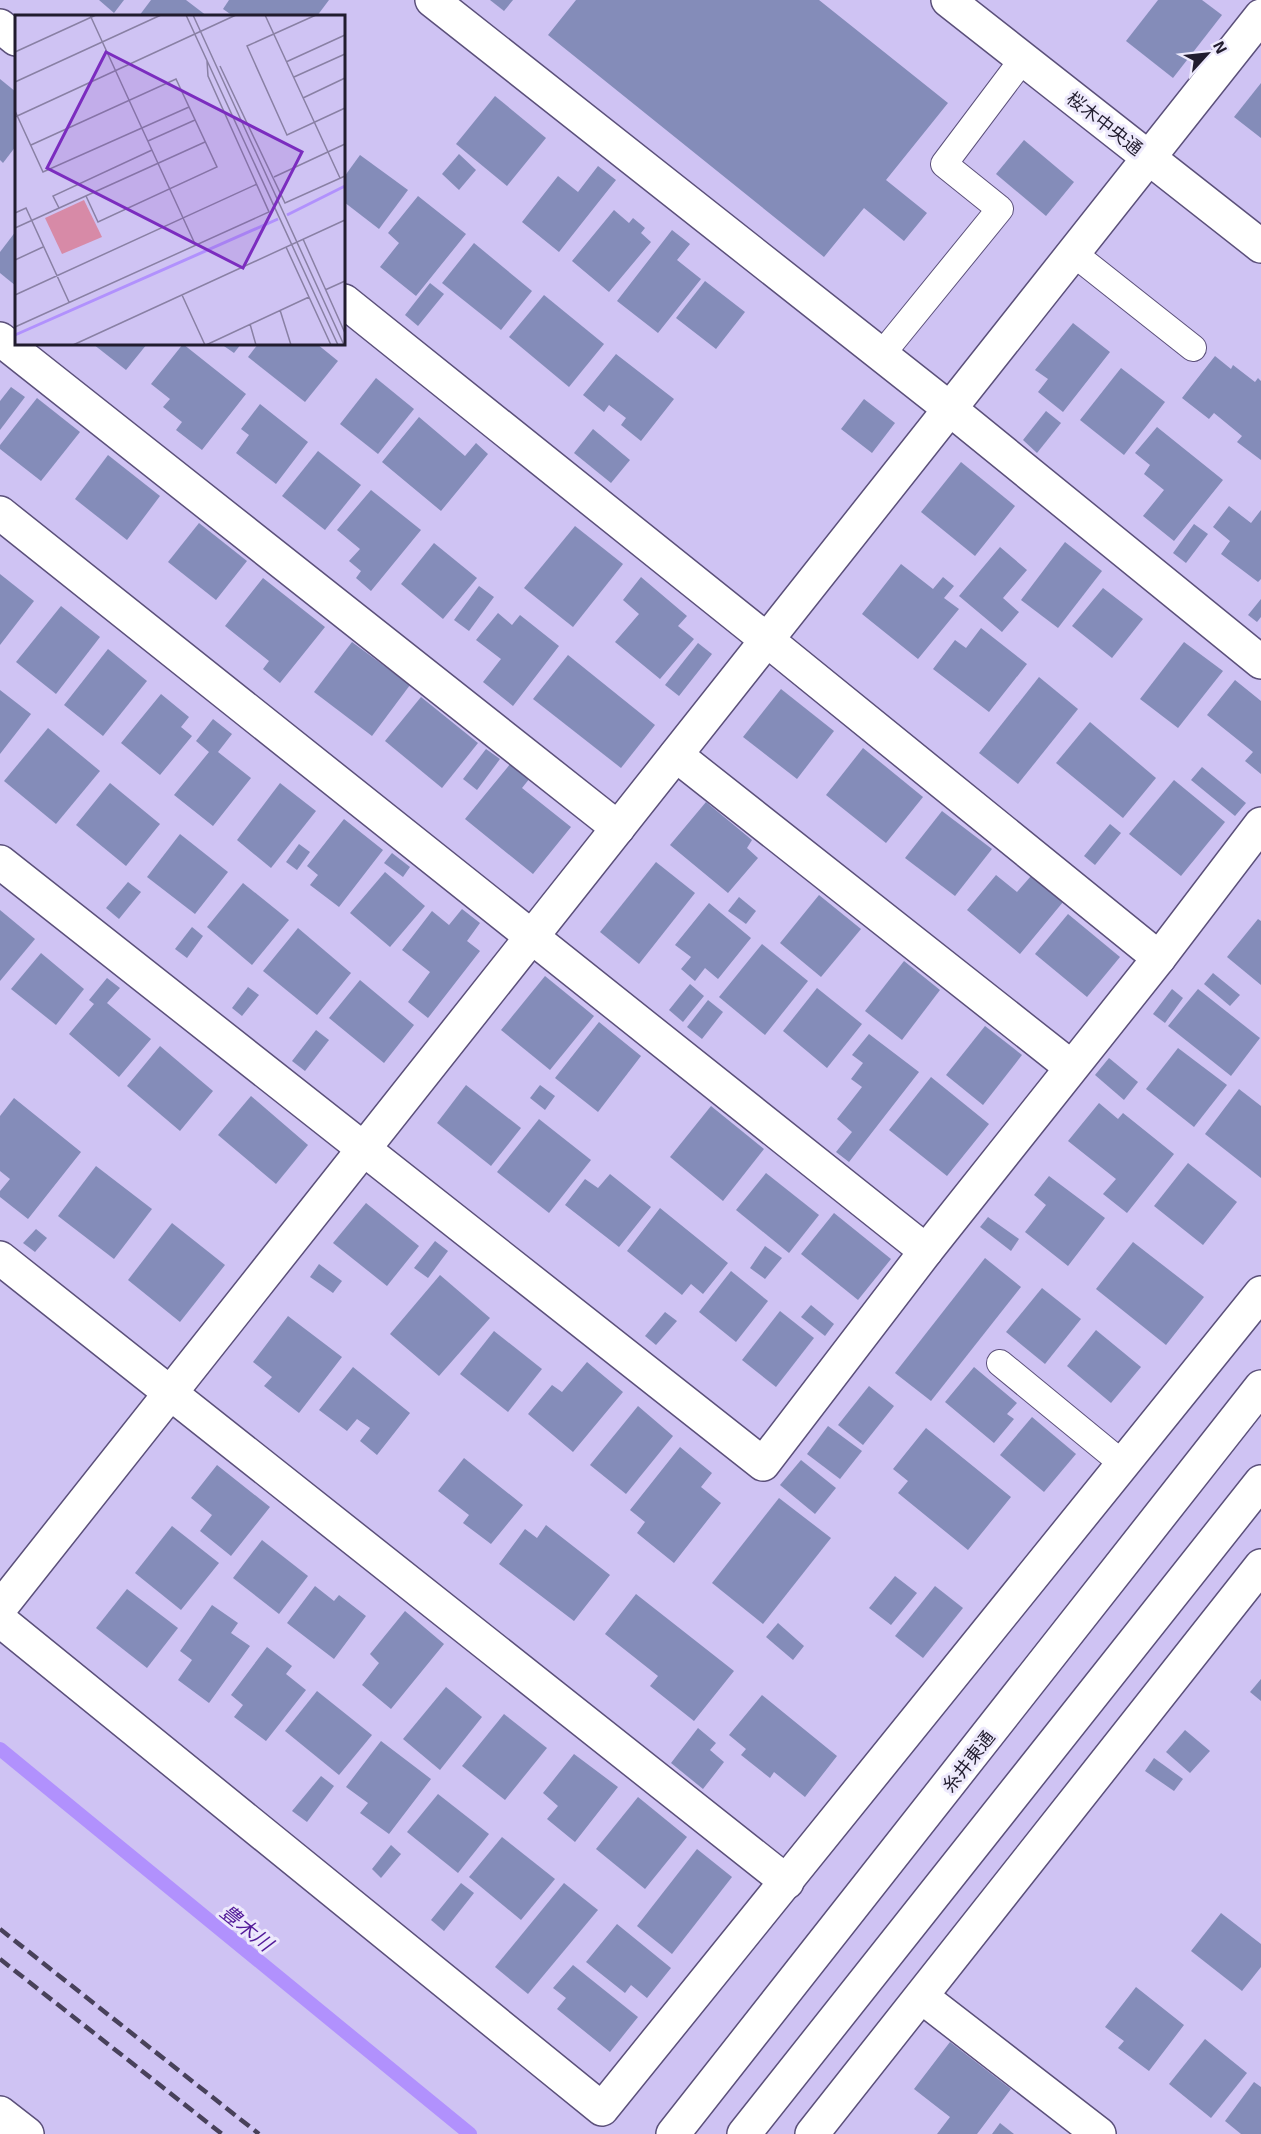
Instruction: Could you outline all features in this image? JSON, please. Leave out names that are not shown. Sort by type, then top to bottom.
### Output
[{"type":"street","points":[[432,0],[882,354],[1261,662]]},
{"type":"street","name":"桜木中央通","points":[[948,0],[1261,246]]},
{"type":"street","points":[[0,1608],[1261,16]]},
{"type":"street","points":[[0,26],[15,38]]},
{"type":"street","points":[[345,302],[1159,958]]},
{"type":"street","points":[[0,339],[618,828]]},
{"type":"street","points":[[0,513],[926,1251]]},
{"type":"street","points":[[676,754],[1071,1067]]},
{"type":"street","points":[[0,862],[763,1464],[926,1251],[1159,958],[1261,824]]},
{"type":"street","points":[[0,1258],[787,1882]]},
{"type":"street","points":[[0,1620],[602,2109],[1261,1293]]},
{"type":"street","name":"糸井東通","points":[[673,2134],[1261,1387]]},
{"type":"street","points":[[744,2134],[1261,1482]]},
{"type":"street","points":[[812,2134],[1261,1566]]},
{"type":"street","points":[[922,1996],[1099,2134]]},
{"type":"street","points":[[0,2113],[27,2134]]},
{"type":"lane","points":[[882,354],[1000,209],[944,164],[1023,59]]},
{"type":"lane","points":[[1073,254],[1193,348]]},
{"type":"lane","points":[[1000,1363],[1123,1464]]},
{"type":"building","points":[[99,0],[124,0],[114,13]]},
{"type":"building","points":[[151,0],[186,0],[206,15],[140,15]]},
{"type":"building","points":[[229,0],[329,0],[318,15],[232,15],[223,9]]},
{"type":"building","points":[[490,0],[513,0],[504,11]]},
{"type":"building","points":[[576,0],[819,0],[948,103],[886,180],[927,213],[904,241],[864,208],[824,257],[548,35]]},
{"type":"building","points":[[1158,0],[1202,0],[1222,15],[1173,78],[1126,41]]},
{"type":"building","points":[[0,79],[15,91],[15,147],[3,163],[0,160]]},
{"type":"building","points":[[1261,83],[1261,138],[1234,117]]},
{"type":"building","points":[[495,96],[546,138],[507,186],[456,144]]},
{"type":"building","points":[[1024,140],[1074,182],[1046,216],[996,174]]},
{"type":"building","points":[[459,154],[476,170],[459,190],[442,174]]},
{"type":"building","points":[[360,155],[408,190],[379,229],[345,203],[345,176]]},
{"type":"building","points":[[598,166],[616,180],[559,252],[522,222],[558,176],[578,192]]},
{"type":"building","points":[[418,196],[466,234],[416,296],[380,267],[399,243],[388,233]]},
{"type":"building","points":[[614,210],[629,223],[633,218],[645,228],[641,233],[651,242],[609,292],[572,261]]},
{"type":"building","points":[[672,230],[690,244],[677,260],[701,279],[658,333],[617,301]]},
{"type":"building","points":[[15,232],[15,285],[0,273],[0,252]]},
{"type":"building","points":[[474,243],[532,291],[501,330],[442,283]]},
{"type":"building","points":[[705,281],[745,312],[716,349],[676,318]]},
{"type":"building","points":[[430,283],[444,294],[418,326],[405,315]]},
{"type":"building","points":[[544,295],[604,344],[569,387],[509,337]]},
{"type":"building","points":[[1073,323],[1110,352],[1063,412],[1038,392],[1048,379],[1035,370]]},
{"type":"building","points":[[94,345],[146,345],[126,370]]},
{"type":"building","points":[[184,345],[246,394],[202,450],[176,430],[182,422],[163,407],[170,399],[151,384]]},
{"type":"building","points":[[222,345],[240,345],[234,353]]},
{"type":"building","points":[[257,345],[318,345],[338,361],[305,402],[248,357]]},
{"type":"building","points":[[616,354],[674,399],[641,441],[621,425],[626,418],[609,405],[604,412],[583,395]]},
{"type":"building","points":[[1215,356],[1231,369],[1233,365],[1255,382],[1258,378],[1261,381],[1261,460],[1237,442],[1242,436],[1214,413],[1209,419],[1182,398]]},
{"type":"building","points":[[1121,368],[1165,402],[1124,455],[1080,420]]},
{"type":"building","points":[[376,378],[414,409],[378,454],[340,424]]},
{"type":"building","points":[[11,387],[25,397],[0,430],[0,401]]},
{"type":"building","points":[[37,398],[80,432],[41,481],[0,449],[0,445]]},
{"type":"building","points":[[864,399],[895,423],[872,453],[841,429]]},
{"type":"building","points":[[260,404],[308,442],[276,484],[236,453],[249,435],[241,429]]},
{"type":"building","points":[[1046,411],[1061,423],[1037,453],[1023,440]]},
{"type":"building","points":[[419,417],[465,456],[476,443],[488,454],[441,511],[382,462]]},
{"type":"building","points":[[1157,427],[1223,480],[1174,541],[1143,516],[1164,490],[1144,474],[1150,465],[1135,453]]},
{"type":"building","points":[[593,429],[630,460],[611,483],[574,453]]},
{"type":"building","points":[[318,451],[361,485],[325,530],[282,496]]},
{"type":"building","points":[[108,455],[160,496],[127,540],[75,499]]},
{"type":"building","points":[[961,462],[1015,506],[975,556],[921,512]]},
{"type":"building","points":[[371,490],[421,530],[371,591],[356,578],[361,571],[349,561],[360,549],[337,530]]},
{"type":"building","points":[[1229,506],[1251,523],[1261,510],[1261,579],[1258,582],[1221,554],[1230,541],[1213,527]]},
{"type":"building","points":[[199,523],[247,561],[216,600],[168,562]]},
{"type":"building","points":[[1194,524],[1208,534],[1186,563],[1173,553]]},
{"type":"building","points":[[575,526],[623,564],[573,627],[524,588]]},
{"type":"building","points":[[1065,542],[1102,571],[1058,628],[1021,600]]},
{"type":"building","points":[[434,543],[477,578],[443,619],[401,584]]},
{"type":"building","points":[[1000,547],[1027,570],[1003,598],[1019,612],[1002,632],[959,596]]},
{"type":"building","points":[[901,564],[933,589],[943,577],[954,586],[944,598],[959,609],[918,659],[862,614]]},
{"type":"building","points":[[0,574],[34,601],[0,645]]},
{"type":"building","points":[[641,577],[687,616],[678,626],[694,639],[660,679],[615,642],[639,614],[623,600]]},
{"type":"building","points":[[263,578],[325,627],[280,683],[263,669],[269,661],[225,626]]},
{"type":"building","points":[[479,586],[494,597],[469,631],[454,620]]},
{"type":"building","points":[[1103,588],[1143,619],[1112,658],[1072,626]]},
{"type":"building","points":[[1261,599],[1261,617],[1257,622],[1248,615]]},
{"type":"building","points":[[61,606],[100,637],[56,694],[16,662]]},
{"type":"building","points":[[498,613],[512,625],[520,615],[559,646],[513,706],[483,682],[501,659],[476,640]]},
{"type":"building","points":[[981,628],[1027,664],[989,712],[933,669],[955,640],[966,648]]},
{"type":"building","points":[[352,642],[410,685],[372,736],[314,692]]},
{"type":"building","points":[[1184,642],[1223,671],[1178,728],[1140,699]]},
{"type":"building","points":[[698,643],[712,654],[679,696],[665,685]]},
{"type":"building","points":[[108,649],[147,681],[103,736],[64,705]]},
{"type":"building","points":[[568,655],[655,725],[621,768],[533,699]]},
{"type":"building","points":[[1039,677],[1078,709],[1018,784],[979,753]]},
{"type":"building","points":[[1235,680],[1261,701],[1261,774],[1245,761],[1253,752],[1207,715]]},
{"type":"building","points":[[781,689],[834,731],[797,779],[743,737]]},
{"type":"building","points":[[0,690],[31,714],[0,754]]},
{"type":"building","points":[[161,694],[189,717],[181,727],[192,736],[160,775],[121,743]]},
{"type":"building","points":[[421,697],[478,743],[442,788],[385,741]]},
{"type":"building","points":[[213,719],[232,734],[218,752],[251,778],[213,826],[174,795],[209,752],[196,741]]},
{"type":"building","points":[[1090,722],[1156,778],[1123,818],[1056,763]]},
{"type":"building","points":[[48,728],[100,771],[56,824],[4,781]]},
{"type":"building","points":[[863,748],[923,797],[886,843],[826,795]]},
{"type":"building","points":[[486,749],[500,759],[477,790],[463,779]]},
{"type":"building","points":[[511,763],[530,778],[522,788],[571,827],[533,874],[465,819]]},
{"type":"building","points":[[1202,767],[1246,803],[1235,816],[1191,780]]},
{"type":"building","points":[[1174,780],[1225,822],[1181,876],[1129,834]]},
{"type":"building","points":[[110,783],[160,824],[126,866],[76,825]]},
{"type":"building","points":[[280,783],[316,811],[271,868],[237,840]]},
{"type":"building","points":[[706,802],[752,840],[747,848],[758,858],[728,893],[670,845]]},
{"type":"building","points":[[942,811],[992,849],[955,896],[905,858]]},
{"type":"building","points":[[344,819],[383,850],[339,907],[310,885],[318,875],[307,866]]},
{"type":"building","points":[[1110,824],[1121,833],[1095,865],[1084,856]]},
{"type":"building","points":[[180,834],[228,872],[195,914],[147,877]]},
{"type":"building","points":[[299,844],[310,852],[297,870],[286,862]]},
{"type":"building","points":[[392,853],[410,867],[403,877],[384,863]]},
{"type":"building","points":[[656,862],[695,893],[639,964],[600,932]]},
{"type":"building","points":[[385,872],[425,906],[390,947],[350,913]]},
{"type":"building","points":[[996,875],[1017,892],[1031,876],[1063,902],[1020,954],[967,910]]},
{"type":"building","points":[[128,882],[141,892],[119,919],[106,908]]},
{"type":"building","points":[[243,883],[289,920],[252,965],[207,927]]},
{"type":"building","points":[[819,895],[861,929],[821,977],[780,943]]},
{"type":"building","points":[[739,897],[756,911],[746,924],[728,911]]},
{"type":"building","points":[[709,903],[751,938],[718,979],[705,968],[695,981],[681,969],[691,957],[675,945]]},
{"type":"building","points":[[462,909],[480,923],[467,941],[480,951],[428,1018],[408,1002],[430,972],[402,950],[432,911],[449,925]]},
{"type":"building","points":[[0,910],[35,939],[0,981]]},
{"type":"building","points":[[1068,914],[1120,957],[1087,997],[1035,954]]},
{"type":"building","points":[[1258,919],[1261,921],[1261,985],[1227,957]]},
{"type":"building","points":[[192,927],[203,936],[187,958],[175,949]]},
{"type":"building","points":[[298,928],[351,973],[317,1015],[263,971]]},
{"type":"building","points":[[762,944],[808,981],[765,1035],[719,997]]},
{"type":"building","points":[[41,953],[84,989],[56,1025],[11,989]]},
{"type":"building","points":[[904,961],[940,990],[902,1040],[865,1011]]},
{"type":"building","points":[[1213,973],[1240,995],[1230,1006],[1204,984]]},
{"type":"building","points":[[545,976],[594,1016],[550,1070],[501,1030]]},
{"type":"building","points":[[107,978],[120,988],[107,1003],[151,1039],[119,1077],[69,1034],[94,1004],[89,1000]]},
{"type":"building","points":[[360,980],[414,1025],[384,1063],[329,1018]]},
{"type":"building","points":[[690,984],[704,996],[683,1022],[669,1010]]},
{"type":"building","points":[[248,987],[259,995],[242,1016],[232,1008]]},
{"type":"building","points":[[817,988],[862,1024],[827,1068],[783,1031]]},
{"type":"building","points":[[1172,989],[1183,998],[1165,1023],[1153,1014]]},
{"type":"building","points":[[1198,989],[1260,1038],[1231,1076],[1168,1026]]},
{"type":"building","points":[[708,1000],[723,1012],[702,1039],[687,1027]]},
{"type":"building","points":[[599,1022],[641,1056],[598,1112],[555,1078]]},
{"type":"building","points":[[985,1026],[1022,1055],[983,1105],[946,1075]]},
{"type":"building","points":[[316,1030],[329,1040],[305,1071],[292,1061]]},
{"type":"building","points":[[869,1034],[919,1072],[849,1162],[836,1152],[852,1132],[837,1119],[862,1087],[851,1079],[863,1063],[852,1055]]},
{"type":"building","points":[[160,1046],[213,1091],[180,1131],[127,1086]]},
{"type":"building","points":[[1178,1048],[1227,1085],[1194,1127],[1146,1089]]},
{"type":"building","points":[[1109,1058],[1138,1082],[1124,1100],[1095,1075]]},
{"type":"building","points":[[931,1077],[989,1124],[947,1176],[889,1130]]},
{"type":"building","points":[[466,1085],[521,1128],[491,1166],[437,1123]]},
{"type":"building","points":[[540,1085],[555,1096],[545,1110],[530,1098]]},
{"type":"building","points":[[1239,1089],[1261,1106],[1261,1178],[1205,1134]]},
{"type":"building","points":[[251,1096],[308,1145],[276,1184],[218,1135]]},
{"type":"building","points":[[14,1098],[81,1152],[28,1219],[0,1197],[0,1191],[10,1179],[0,1171],[0,1116]]},
{"type":"building","points":[[1099,1103],[1118,1119],[1123,1113],[1174,1154],[1127,1213],[1103,1194],[1116,1179],[1068,1141]]},
{"type":"building","points":[[711,1106],[764,1149],[723,1201],[670,1157]]},
{"type":"building","points":[[539,1119],[591,1160],[549,1213],[497,1172]]},
{"type":"building","points":[[1188,1163],[1237,1202],[1203,1245],[1154,1206]]},
{"type":"building","points":[[96,1166],[152,1209],[114,1259],[58,1216]]},
{"type":"building","points":[[766,1173],[819,1215],[789,1253],[736,1210]]},
{"type":"building","points":[[610,1174],[651,1207],[619,1247],[565,1205],[585,1179],[598,1188]]},
{"type":"building","points":[[1049,1176],[1105,1218],[1068,1266],[1025,1232],[1046,1205],[1034,1195]]},
{"type":"building","points":[[366,1203],[419,1246],[387,1286],[333,1243]]},
{"type":"building","points":[[660,1208],[728,1263],[703,1294],[691,1284],[682,1295],[627,1251]]},
{"type":"building","points":[[834,1213],[891,1259],[858,1300],[801,1254]]},
{"type":"building","points":[[988,1217],[1019,1239],[1011,1251],[980,1227]]},
{"type":"building","points":[[172,1223],[225,1265],[180,1322],[128,1280]]},
{"type":"building","points":[[36,1229],[47,1238],[35,1252],[23,1243]]},
{"type":"building","points":[[435,1241],[448,1251],[428,1278],[414,1268]]},
{"type":"building","points":[[1133,1242],[1204,1297],[1166,1345],[1096,1289]]},
{"type":"building","points":[[765,1246],[782,1258],[765,1279],[750,1268]]},
{"type":"building","points":[[985,1258],[1021,1287],[931,1401],[895,1373]]},
{"type":"building","points":[[319,1264],[342,1281],[333,1293],[310,1277]]},
{"type":"building","points":[[731,1271],[768,1301],[736,1342],[699,1312]]},
{"type":"building","points":[[440,1275],[490,1318],[439,1376],[390,1334]]},
{"type":"building","points":[[1042,1288],[1081,1319],[1045,1364],[1006,1332]]},
{"type":"building","points":[[811,1305],[834,1324],[825,1336],[801,1317]]},
{"type":"building","points":[[780,1311],[814,1338],[776,1387],[742,1360]]},
{"type":"building","points":[[665,1312],[677,1321],[656,1345],[645,1336]]},
{"type":"building","points":[[288,1316],[342,1357],[299,1413],[264,1386],[272,1377],[253,1362]]},
{"type":"building","points":[[1096,1330],[1141,1367],[1111,1403],[1067,1366]]},
{"type":"building","points":[[494,1331],[542,1369],[508,1412],[460,1374]]},
{"type":"building","points":[[587,1362],[623,1392],[573,1452],[528,1414],[552,1385],[562,1392]]},
{"type":"building","points":[[353,1367],[410,1413],[377,1455],[360,1441],[370,1428],[357,1419],[347,1431],[319,1410]]},
{"type":"building","points":[[974,1367],[1017,1403],[1007,1414],[1014,1419],[994,1443],[945,1402]]},
{"type":"building","points":[[869,1386],[894,1406],[863,1445],[838,1425]]},
{"type":"building","points":[[638,1406],[673,1436],[626,1494],[590,1465]]},
{"type":"building","points":[[1032,1417],[1076,1454],[1044,1492],[1000,1455]]},
{"type":"building","points":[[828,1426],[862,1451],[840,1479],[807,1454]]},
{"type":"building","points":[[926,1428],[1011,1497],[968,1550],[898,1493],[908,1481],[893,1469]]},
{"type":"building","points":[[680,1447],[712,1473],[701,1487],[721,1503],[674,1563],[637,1533],[645,1522],[630,1510]]},
{"type":"building","points":[[464,1458],[523,1505],[491,1544],[463,1523],[469,1515],[438,1491]]},
{"type":"building","points":[[801,1460],[836,1488],[815,1514],[780,1485]]},
{"type":"building","points":[[217,1465],[270,1507],[231,1556],[200,1531],[212,1515],[191,1498]]},
{"type":"building","points":[[779,1498],[831,1538],[763,1624],[712,1583]]},
{"type":"building","points":[[546,1525],[610,1575],[574,1621],[499,1564],[525,1529],[537,1538]]},
{"type":"building","points":[[172,1526],[219,1563],[181,1610],[135,1573]]},
{"type":"building","points":[[262,1540],[308,1576],[279,1614],[233,1578]]},
{"type":"building","points":[[895,1576],[917,1593],[891,1625],[869,1608]]},
{"type":"building","points":[[315,1586],[334,1601],[339,1595],[366,1616],[334,1659],[287,1623]]},
{"type":"building","points":[[935,1586],[963,1608],[923,1658],[895,1636]]},
{"type":"building","points":[[127,1589],[178,1628],[147,1668],[96,1628]]},
{"type":"building","points":[[636,1594],[734,1671],[694,1721],[650,1686],[658,1676],[605,1634]]},
{"type":"building","points":[[212,1605],[238,1623],[231,1633],[250,1646],[209,1703],[178,1680],[192,1660],[180,1651]]},
{"type":"building","points":[[405,1611],[444,1644],[391,1709],[362,1685],[379,1663],[370,1654]]},
{"type":"building","points":[[778,1623],[804,1646],[793,1660],[766,1637]]},
{"type":"building","points":[[267,1647],[292,1666],[286,1674],[306,1690],[266,1741],[234,1717],[243,1705],[231,1695]]},
{"type":"building","points":[[1261,1679],[1261,1701],[1250,1692]]},
{"type":"building","points":[[446,1687],[482,1717],[440,1770],[403,1739]]},
{"type":"building","points":[[317,1691],[372,1735],[339,1775],[285,1731]]},
{"type":"building","points":[[762,1695],[837,1756],[805,1797],[774,1772],[770,1778],[741,1755],[746,1749],[729,1735]]},
{"type":"building","points":[[504,1714],[547,1748],[505,1800],[462,1766]]},
{"type":"building","points":[[698,1728],[716,1743],[710,1750],[724,1762],[703,1789],[671,1763]]},
{"type":"building","points":[[1185,1730],[1210,1751],[1190,1773],[1166,1752]]},
{"type":"building","points":[[381,1741],[431,1779],[389,1834],[360,1813],[368,1803],[346,1787]]},
{"type":"building","points":[[574,1754],[618,1787],[575,1842],[547,1819],[558,1806],[543,1793]]},
{"type":"building","points":[[1154,1758],[1183,1779],[1174,1791],[1145,1771]]},
{"type":"building","points":[[321,1776],[334,1786],[307,1822],[292,1811]]},
{"type":"building","points":[[438,1794],[489,1834],[458,1873],[407,1832]]},
{"type":"building","points":[[638,1797],[687,1837],[645,1889],[596,1849]]},
{"type":"building","points":[[502,1837],[555,1879],[521,1920],[469,1877]]},
{"type":"building","points":[[391,1845],[401,1854],[381,1878],[372,1869]]},
{"type":"building","points":[[697,1849],[732,1877],[672,1954],[637,1926]]},
{"type":"building","points":[[461,1883],[474,1893],[444,1931],[431,1920]]},
{"type":"building","points":[[564,1883],[598,1910],[528,1994],[495,1967]]},
{"type":"building","points":[[1221,1913],[1261,1944],[1261,1967],[1242,1991],[1191,1951]]},
{"type":"building","points":[[617,1924],[671,1968],[647,1998],[631,1985],[625,1993],[586,1962]]},
{"type":"building","points":[[573,1965],[638,2017],[610,2052],[557,2009],[566,1998],[553,1988]]},
{"type":"building","points":[[1136,1987],[1184,2025],[1149,2071],[1118,2048],[1124,2041],[1105,2027]]},
{"type":"building","points":[[1205,2039],[1247,2073],[1211,2118],[1169,2084]]},
{"type":"building","points":[[950,2042],[1011,2089],[977,2134],[937,2134],[950,2117],[914,2089]]},
{"type":"building","points":[[1254,2082],[1261,2087],[1261,2134],[1241,2134],[1225,2121]]},
{"type":"building","points":[[1000,2123],[1014,2134],[992,2134]]},
{"type":"waterway","name":"豊木川","points":[[0,1749],[470,2134]]},
{"type":"railway","points":[[0,1929],[259,2134]]},
{"type":"railway","points":[[0,1959],[222,2134]]}]
